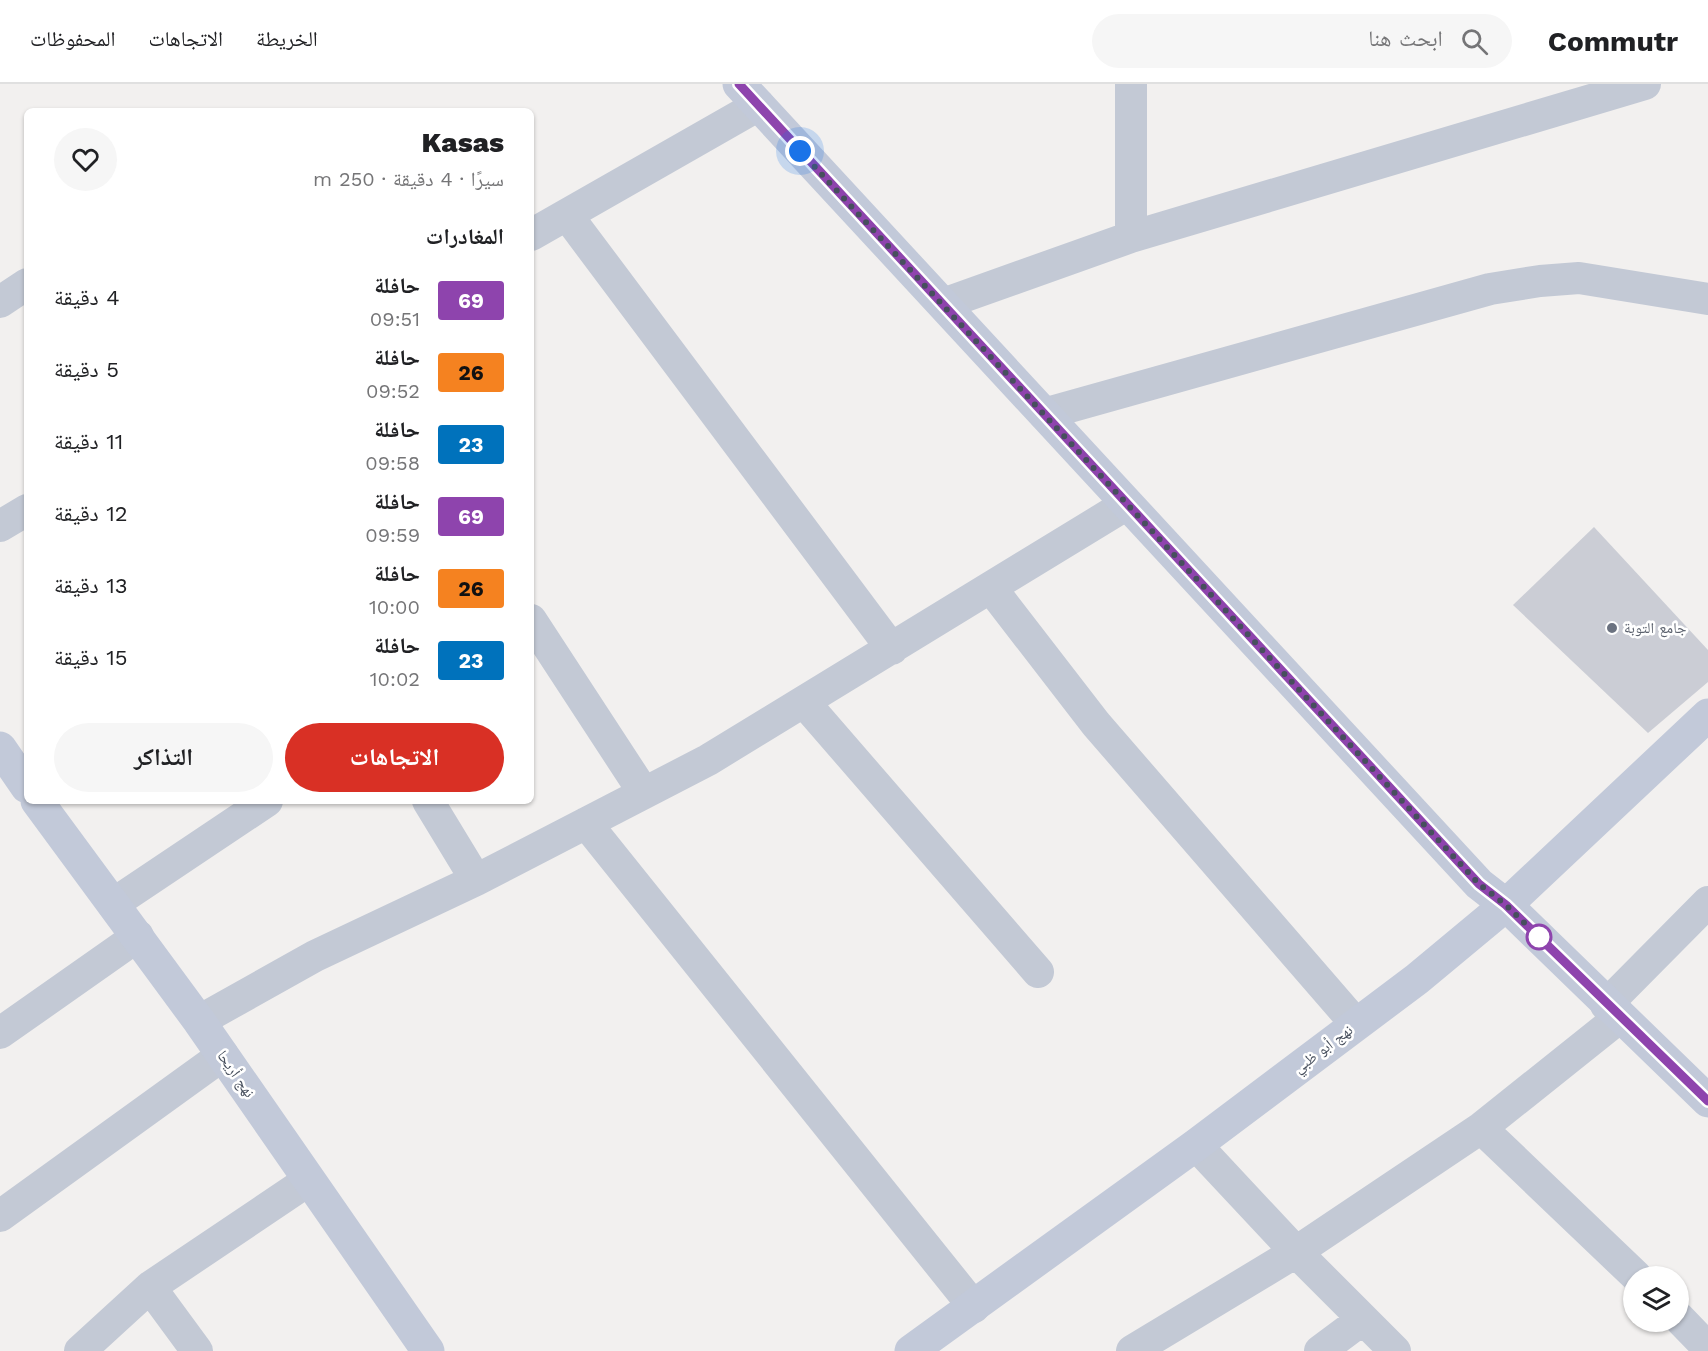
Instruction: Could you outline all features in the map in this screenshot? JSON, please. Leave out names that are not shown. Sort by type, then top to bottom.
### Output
[{"type":"street","points":[[1131,84],[1131,237]]},
{"type":"street","points":[[943,304],[1131,237],[1645,84]]},
{"type":"street","points":[[534,233],[567,215],[749,95],[1479,884],[1506,905],[1708,1101]]},
{"type":"street","points":[[567,215],[892,649]]},
{"type":"street","points":[[1044,414],[1490,289],[1540,281],[1579,278],[1708,299]]},
{"type":"street","points":[[0,302],[24,286]]},
{"type":"street","points":[[199,1021],[315,956],[476,880],[708,760],[1128,504]]},
{"type":"street","points":[[991,588],[1096,724],[1356,1024]]},
{"type":"street","points":[[534,625],[644,794]]},
{"type":"street","points":[[804,702],[1038,972]]},
{"type":"street","name":"نهج أبو ظبي","points":[[911,1351],[1196,1145],[1417,979],[1506,905],[1708,715]]},
{"type":"street","points":[[0,748],[24,783]]},
{"type":"street","name":"نهج أريحا","points":[[39,804],[199,1021],[428,1351]]},
{"type":"street","points":[[430,804],[476,880]]},
{"type":"street","points":[[113,904],[253,805]]},
{"type":"street","points":[[586,823],[974,1307]]},
{"type":"street","points":[[1132,1351],[1296,1252],[1481,1128],[1613,1011],[1708,903]]},
{"type":"street","points":[[0,1033],[138,936]]},
{"type":"street","points":[[0,1216],[223,1055]]},
{"type":"street","points":[[1481,1128],[1626,1266]]},
{"type":"street","points":[[1196,1145],[1296,1252],[1395,1351]]},
{"type":"street","points":[[80,1351],[150,1287],[309,1180]]},
{"type":"street","points":[[150,1287],[197,1351]]},
{"type":"street","points":[[1320,1351],[1363,1319]]},
{"type":"street","points":[[1689,1328],[1708,1348]]},
{"type":"building","name":"جامع التوبة","points":[[1594,527],[1708,650],[1708,682],[1648,733],[1513,605]]},
{"type":"bus line","name":"69","points":[[739,84],[1479,884],[1506,905],[1606,1005],[1708,1101]]},
{"type":"place","name":"جامع التوبة","points":[[1612,628]]},
{"type":"route","points":[[800,151],[1479,884],[1506,905],[1539,937]]}]
